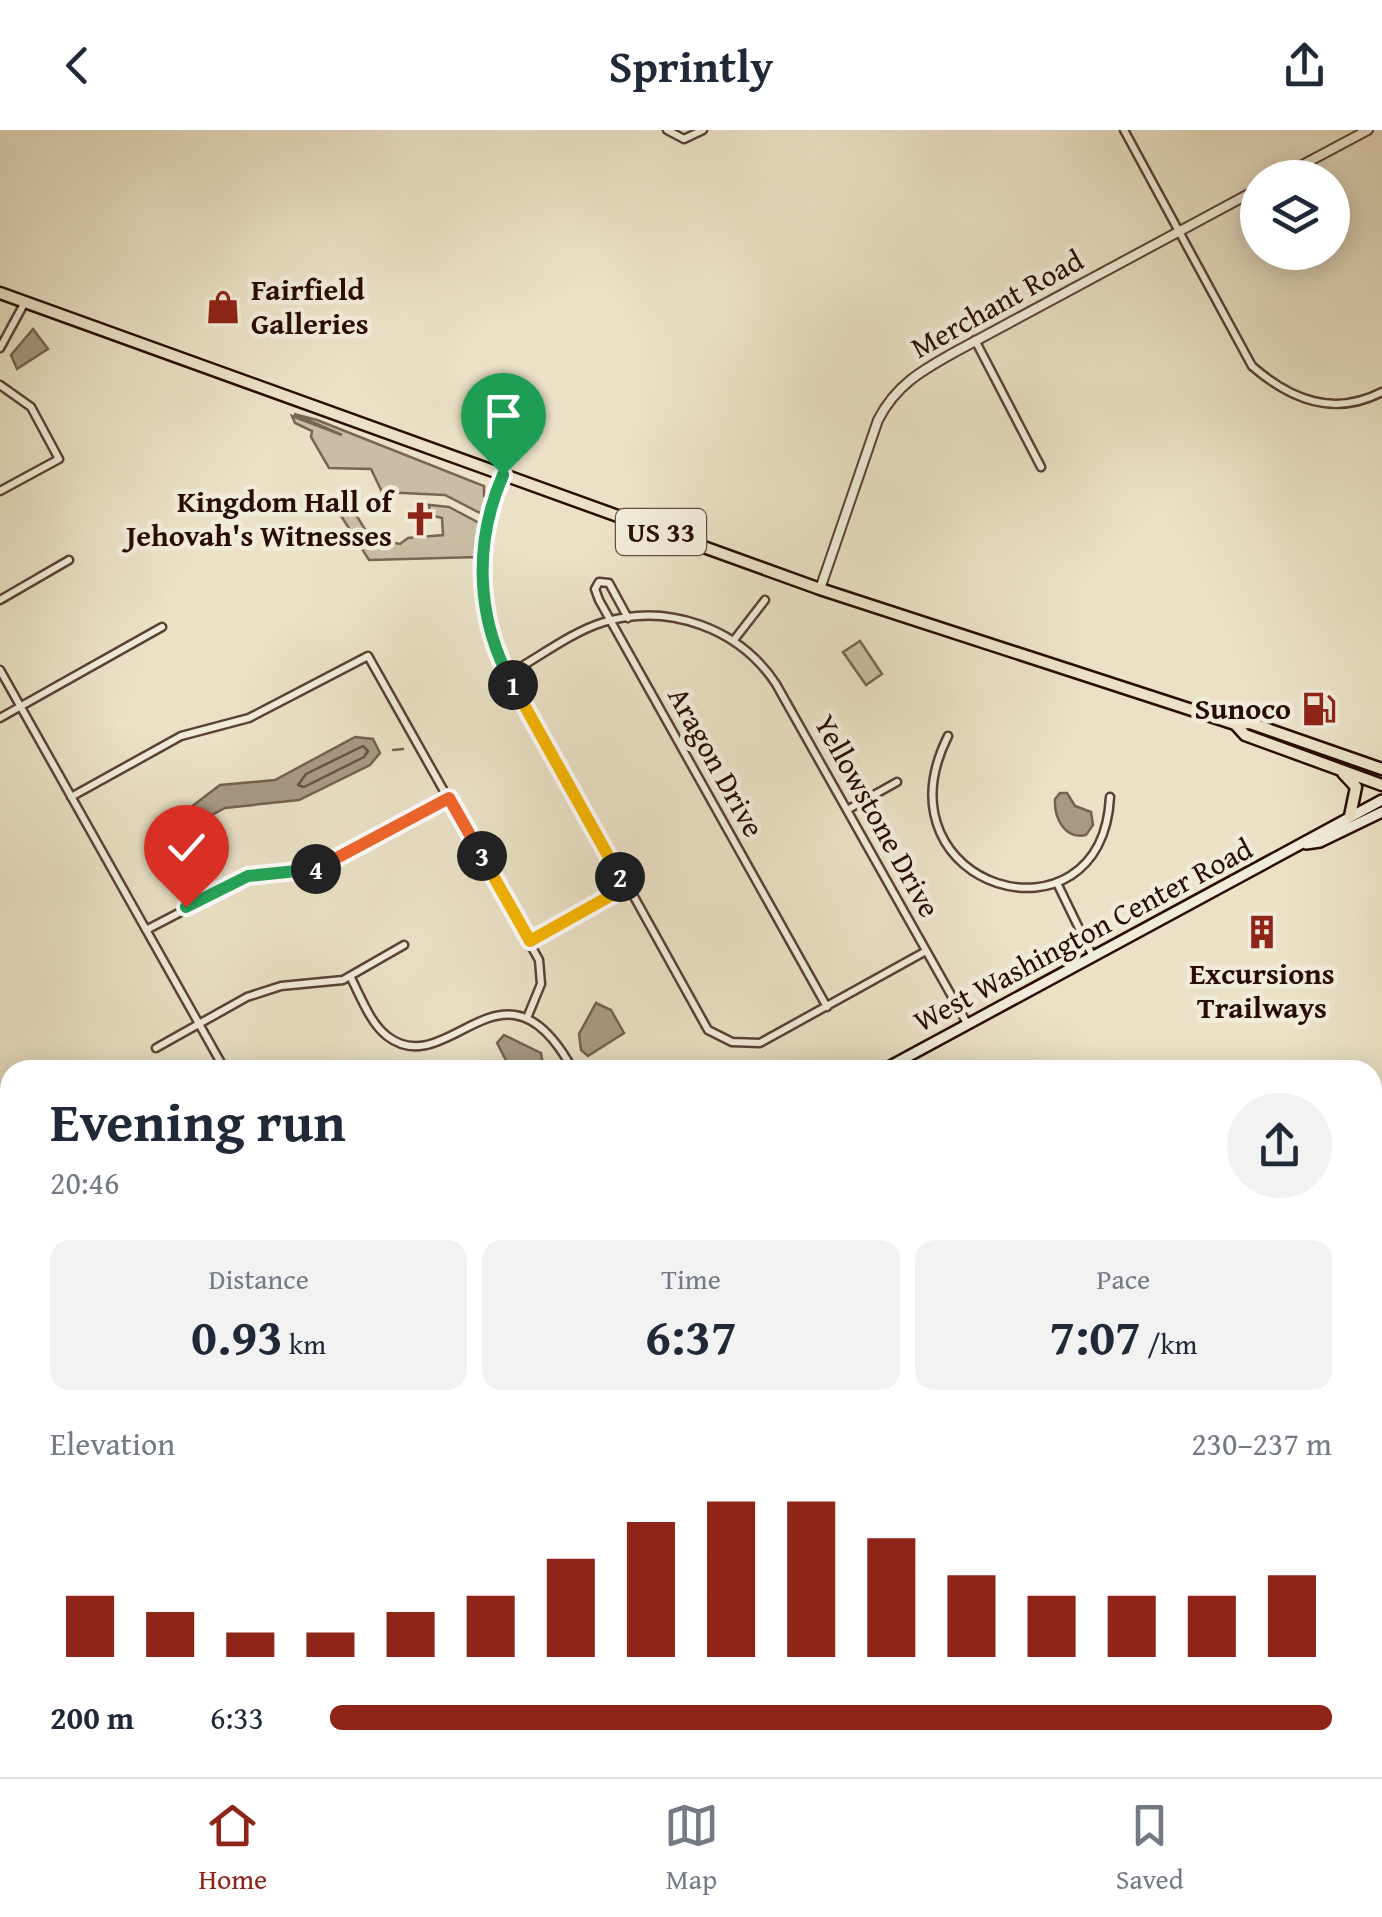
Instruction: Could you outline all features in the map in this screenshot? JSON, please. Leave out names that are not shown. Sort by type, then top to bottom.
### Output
[{"type":"highway","name":"US 33","points":[[0,292],[820,589],[1235,724],[1250,723],[1382,770]]},
{"type":"highway","name":"US 33","points":[[1235,724],[1245,736],[1382,785]]},
{"type":"highway","points":[[1335,766],[1356,787],[1350,816]]},
{"type":"main road","name":"West Washington Center Road","points":[[902,1060],[1382,800]]},
{"type":"main road","name":"West Washington Center Road","points":[[1306,844],[1320,842],[1382,812]]},
{"type":"street","points":[[667,130],[684,140],[702,130]]},
{"type":"street","points":[[1124,130],[1252,366],[1274,385],[1311,402],[1337,406],[1362,402],[1382,392]]},
{"type":"street","points":[[1312,160],[1368,130]]},
{"type":"street","name":"Merchant Road","points":[[820,589],[890,395],[913,375],[974,340],[1240,198]]},
{"type":"street","points":[[0,348],[25,301]]},
{"type":"street","points":[[974,340],[1041,467]]},
{"type":"street","points":[[0,385],[30,408],[60,460],[0,492]]},
{"type":"street","points":[[503,475],[487,520],[482,575],[490,632],[508,674],[704,1025],[717,1037],[744,1045],[760,1044],[926,951]]},
{"type":"street","points":[[0,600],[69,560]]},
{"type":"street","name":"Aragon Drive","points":[[628,618],[611,586],[602,581],[596,592],[827,1007]]},
{"type":"street","points":[[508,674],[611,620],[692,621],[734,640],[765,600]]},
{"type":"street","points":[[0,718],[162,627]]},
{"type":"street","name":"Yellowstone Drive","points":[[734,640],[770,674],[968,1025]]},
{"type":"street","points":[[72,797],[181,736],[248,718],[368,656],[530,941],[542,976],[528,1018]]},
{"type":"street","points":[[0,670],[219,1060]]},
{"type":"street","points":[[948,736],[930,785],[941,834],[958,861],[993,885],[1023,890],[1056,882],[1094,852],[1104,836],[1110,797]]},
{"type":"street","points":[[848,810],[898,782]]},
{"type":"street","points":[[146,930],[248,876],[324,868],[449,798]]},
{"type":"street","points":[[1056,882],[1093,958]]},
{"type":"street","points":[[530,941],[626,887]]},
{"type":"street","points":[[156,1048],[269,989],[350,976],[404,946]]},
{"type":"street","points":[[350,976],[380,1030],[409,1046],[435,1044],[495,1016],[528,1018],[554,1038],[567,1060]]},
{"type":"shaded area","points":[[294,414],[484,486],[484,496],[488,497],[480,513],[445,495],[382,492],[371,469],[329,468],[311,437],[312,431],[295,423],[292,416],[342,435]]},
{"type":"shaded area","points":[[349,503],[375,546],[380,546],[380,540],[400,544],[408,538],[443,535],[442,518],[430,515],[429,505],[449,507],[481,524],[478,557],[369,560],[338,511]]},
{"type":"shaded area","points":[[860,641],[882,674],[866,685],[843,652]]},
{"type":"water","points":[[33,329],[48,349],[17,369],[11,355]]},
{"type":"water","points":[[355,737],[373,739],[380,753],[370,765],[299,800],[225,808],[171,837],[161,831],[159,825],[178,817],[220,785],[275,780]]},
{"type":"water","points":[[1060,793],[1067,793],[1075,806],[1091,812],[1093,825],[1086,835],[1072,834],[1062,826],[1055,806]]},
{"type":"water","points":[[596,1003],[611,1010],[624,1033],[588,1056],[581,1050],[579,1034]]},
{"type":"water","points":[[504,1035],[541,1053],[542,1060],[506,1060],[497,1043]]},
{"type":"waterway","points":[[393,750],[403,749]]},
{"type":"place","name":"Fairfield Galleries","points":[[223,307]]},
{"type":"place","name":"Kingdom Hall of Jehovah's Witnesses","points":[[420,519]]},
{"type":"place","name":"Sunoco","points":[[1319,709]]},
{"type":"place","name":"Excursions Trailways","points":[[1262,932]]},
{"type":"route","points":[[186,907],[248,876],[324,868],[449,798],[530,941],[626,887],[508,677],[490,632],[482,557],[490,507],[503,475]]}]
